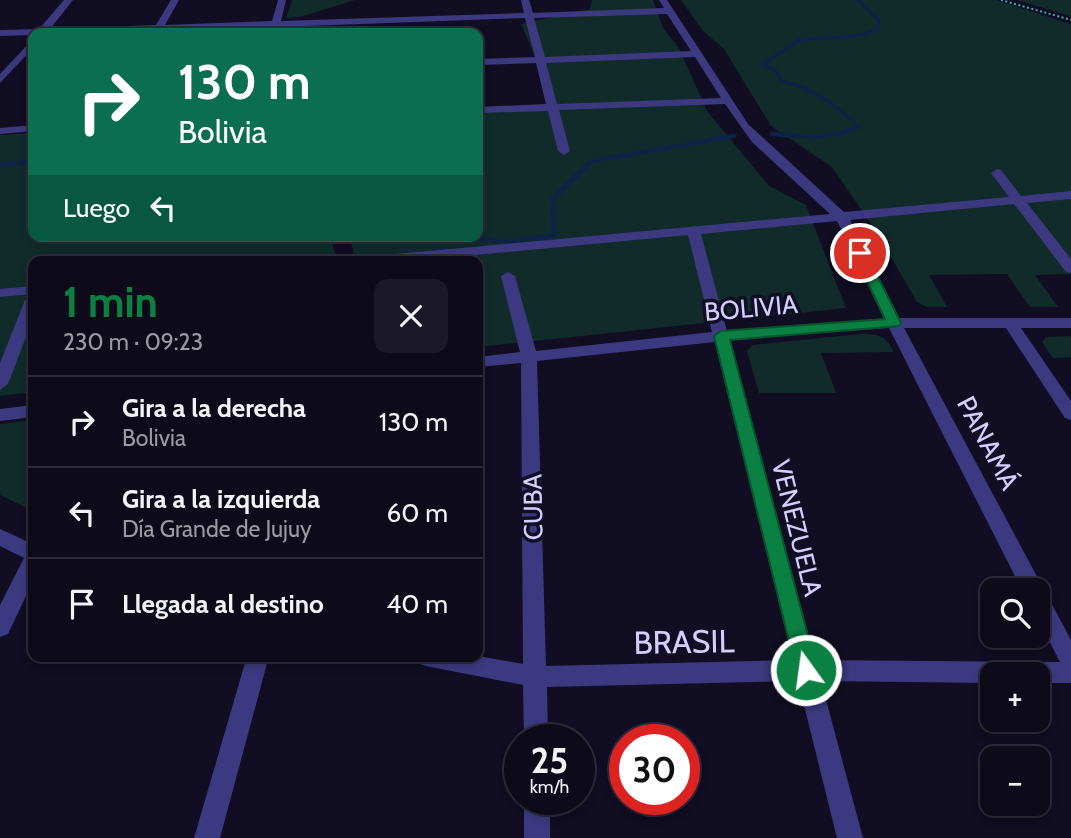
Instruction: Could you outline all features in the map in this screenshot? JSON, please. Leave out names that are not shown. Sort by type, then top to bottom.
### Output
[{"type":"street","points":[[45,28],[69,0]]},
{"type":"street","points":[[160,28],[175,0]]},
{"type":"street","points":[[274,28],[282,0]]},
{"type":"street","points":[[526,0],[564,151]]},
{"type":"street","points":[[287,28],[666,6]]},
{"type":"street","name":"PANAMÁ","points":[[666,6],[727,101],[756,140],[779,158],[841,217],[1027,578]]},
{"type":"street","points":[[389,28],[390,20]]},
{"type":"street","points":[[0,33],[28,32]]},
{"type":"street","points":[[0,80],[28,48]]},
{"type":"street","points":[[483,62],[698,54]]},
{"type":"street","points":[[483,110],[727,101]]},
{"type":"street","points":[[0,131],[28,128]]},
{"type":"street","points":[[997,173],[1071,269]]},
{"type":"street","points":[[418,256],[1071,195]]},
{"type":"street","name":"VENEZUELA","points":[[694,231],[850,838]]},
{"type":"street","name":"CUBA","points":[[508,276],[529,356],[536,724]]},
{"type":"street","points":[[0,293],[28,290]]},
{"type":"street","points":[[0,384],[28,313]]},
{"type":"street","name":"BOLIVIA","points":[[483,361],[721,336],[894,323],[1071,323]]},
{"type":"street","points":[[1011,324],[1071,414]]},
{"type":"street","points":[[0,415],[28,412]]},
{"type":"street","points":[[0,537],[28,551]]},
{"type":"street","points":[[0,627],[28,570]]},
{"type":"street","points":[[1050,621],[1071,662]]},
{"type":"street","points":[[207,838],[256,662]]},
{"type":"street","name":"BRASIL","points":[[457,662],[536,677],[806,670],[1071,673]]},
{"type":"street","points":[[537,815],[537,838]]},
{"type":"path","points":[[1001,0],[1071,20]]},
{"type":"green space","points":[[292,0],[355,0],[300,17],[286,18]]},
{"type":"green space","points":[[592,0],[653,0],[663,28],[679,48],[707,111],[769,186],[806,205],[846,308],[483,346],[483,256],[355,256],[351,242],[483,242],[483,107],[556,105],[521,24],[590,9]]},
{"type":"green space","points":[[681,0],[996,0],[1071,24],[1071,274],[1035,275],[1058,307],[1030,307],[1007,274],[929,275],[947,307],[927,307],[917,302],[876,231],[832,167],[771,126],[724,49],[703,31]]},
{"type":"green space","points":[[1017,0],[1071,0],[1071,17],[1070,16]]},
{"type":"green space","points":[[28,133],[28,242],[332,242],[336,256],[28,256],[28,393],[0,396],[0,135]]},
{"type":"green space","points":[[860,334],[881,337],[894,352],[821,353],[836,393],[759,393],[747,351],[753,345]]},
{"type":"green space","points":[[1071,336],[1071,357],[1053,358],[1042,342],[1046,337]]},
{"type":"green space","points":[[28,421],[28,509],[0,495],[0,424]]},
{"type":"waterway","points":[[840,133],[859,127],[824,98],[782,81],[775,70],[762,65],[799,40],[863,35],[878,28],[879,20],[857,0]]},
{"type":"waterway","points":[[840,133],[846,132]]},
{"type":"waterway","points":[[772,134],[816,137],[840,133]]},
{"type":"waterway","points":[[483,239],[509,241],[554,236],[553,198],[592,161],[734,136]]},
{"type":"waterway","points":[[0,165],[28,162]]},
{"type":"route","points":[[806,670],[721,336],[894,323],[860,253]]}]
